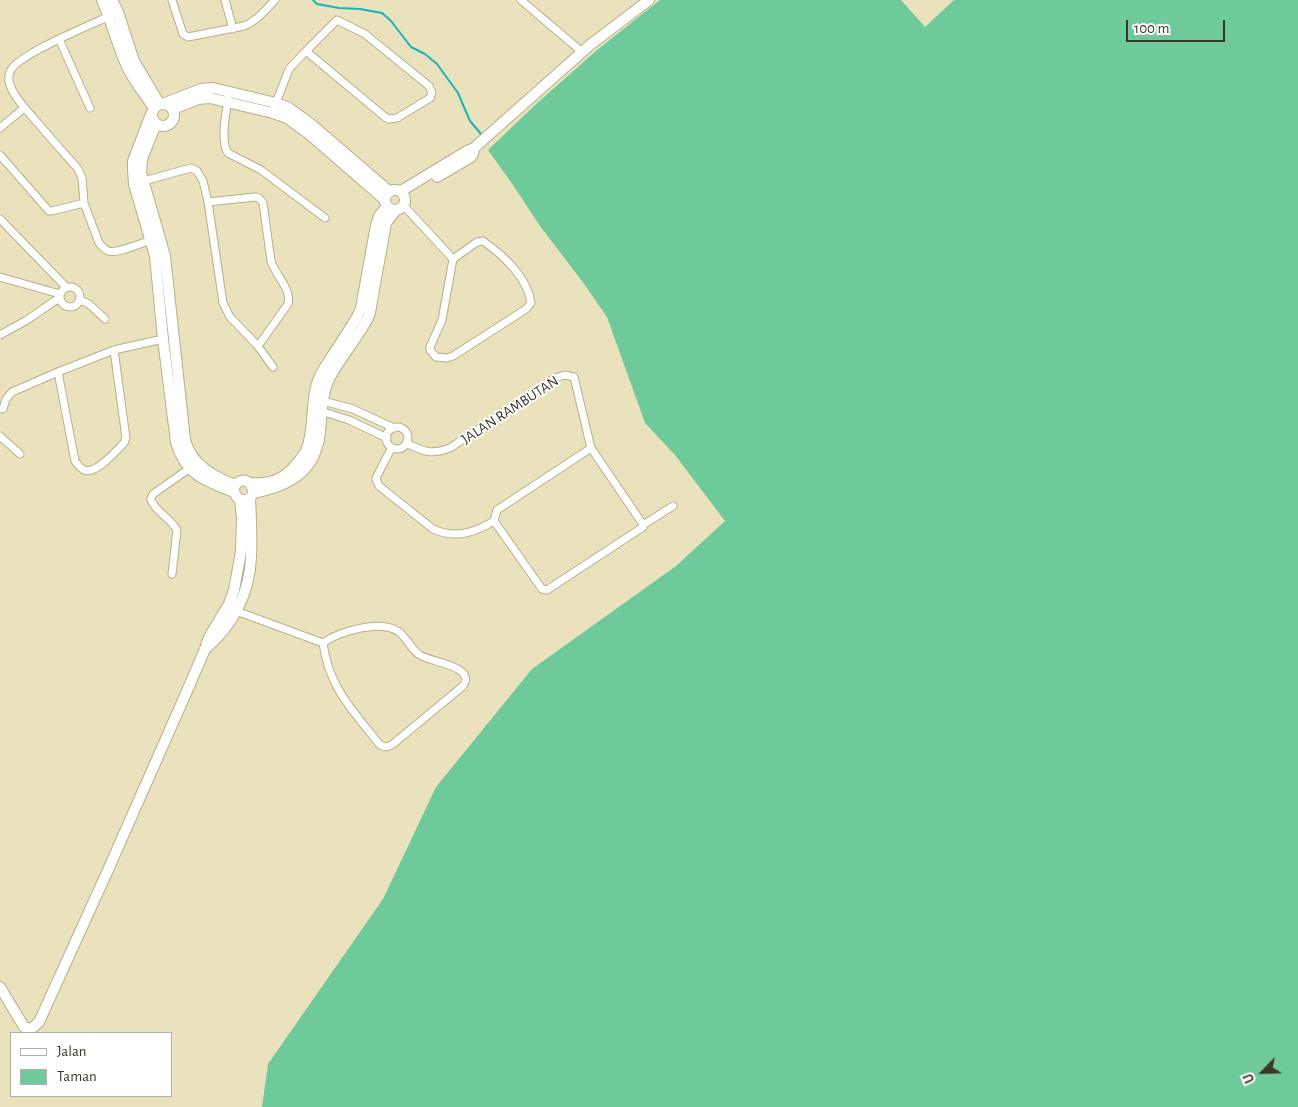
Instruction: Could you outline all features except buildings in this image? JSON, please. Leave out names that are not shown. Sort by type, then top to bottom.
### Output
[{"type":"street","points":[[102,0],[114,14]]},
{"type":"street","points":[[112,0],[114,14],[134,61],[159,110]]},
{"type":"street","points":[[172,0],[183,34],[188,37],[244,26],[254,21],[275,0]]},
{"type":"street","points":[[225,0],[233,28]]},
{"type":"street","points":[[522,0],[585,49]]},
{"type":"street","points":[[312,447],[315,390],[320,375],[357,318],[361,308],[379,216],[395,200],[467,151],[476,147],[585,49],[649,0]]},
{"type":"street","points":[[114,14],[59,39],[21,60],[11,69],[9,79],[11,88],[24,108],[78,169],[82,178],[84,203],[102,247],[114,252],[151,240]]},
{"type":"street","points":[[275,108],[289,70],[306,51],[335,21],[340,20],[366,34],[429,86],[432,90],[432,95],[397,118],[389,119],[306,51]]},
{"type":"street","points":[[59,39],[90,108]]},
{"type":"street","points":[[395,200],[384,229],[368,318],[329,379],[312,447],[282,477],[244,492],[203,479],[194,466],[178,450],[176,442],[165,256],[133,170],[133,161],[159,110],[198,99],[228,96],[275,108],[395,200],[453,259]]},
{"type":"street","points":[[228,96],[224,132],[228,153],[261,170],[325,218]]},
{"type":"street","points":[[0,128],[24,108]]},
{"type":"street","points":[[0,155],[47,210],[52,211],[84,203]]},
{"type":"street","points":[[139,183],[192,168],[198,171],[202,177],[208,202],[223,303],[230,317],[257,345],[273,366]]},
{"type":"street","points":[[139,183],[156,266],[163,339],[173,382]]},
{"type":"street","points":[[208,202],[255,197],[259,198],[263,203],[271,261],[273,268],[288,292],[289,301],[257,345]]},
{"type":"street","points":[[0,219],[66,287],[76,288],[80,294],[80,300],[76,306],[67,308],[62,304],[59,296]]},
{"type":"street","points":[[482,241],[515,269],[527,290],[531,303],[526,309],[453,356],[441,358],[432,354],[430,347],[442,320],[453,259],[477,242],[482,241]]},
{"type":"street","points":[[0,277],[59,296]]},
{"type":"street","points":[[0,335],[27,320],[59,296],[66,287]]},
{"type":"street","points":[[80,300],[89,304],[105,319]]},
{"type":"street","points":[[3,409],[6,399],[12,392],[114,350],[163,339]]},
{"type":"street","points":[[58,372],[75,461],[86,471],[92,471],[98,468],[124,443],[126,438],[114,350]]},
{"type":"street","name":"JALAN RAMBUTAN","points":[[406,444],[428,452],[441,452],[450,448],[555,378],[565,375],[574,377],[576,382],[591,448]]},
{"type":"street","points":[[322,406],[353,409],[394,428]]},
{"type":"street","points":[[322,406],[387,438]]},
{"type":"street","points":[[400,427],[406,431],[408,437],[406,444],[398,448],[392,447],[387,438],[388,432],[400,427]]},
{"type":"street","points":[[0,436],[20,454]]},
{"type":"street","points":[[392,447],[377,476],[377,483],[383,490],[433,529],[440,532],[449,534],[468,533],[484,527],[494,521],[497,510],[591,448],[643,525]]},
{"type":"street","points":[[172,574],[177,530],[152,503],[152,497],[153,494],[194,466]]},
{"type":"street","points":[[213,637],[231,620],[242,601],[249,578],[252,558],[247,546],[244,492]]},
{"type":"street","points":[[494,521],[542,589],[547,590],[673,506]]},
{"type":"street","points":[[0,987],[21,1024],[28,1029],[35,1026],[104,879],[205,649],[213,637],[234,590],[247,546]]},
{"type":"street","points":[[236,611],[323,642],[354,630],[382,626],[391,628],[398,631],[420,655],[457,668],[463,672],[466,676],[465,682],[463,686],[394,744],[385,747],[380,745],[340,694],[324,651],[323,642]]},
{"type":"green space","points":[[660,0],[901,0],[925,27],[954,0],[1298,0],[1298,1107],[262,1107],[268,1064],[383,899],[436,787],[532,669],[676,566],[725,521],[675,455],[645,423],[607,317],[540,226],[488,150],[597,50]]},
{"type":"waterway","points":[[313,0],[317,4],[382,13],[391,21],[411,47],[425,54],[437,64],[458,93],[470,121],[482,135]]}]
